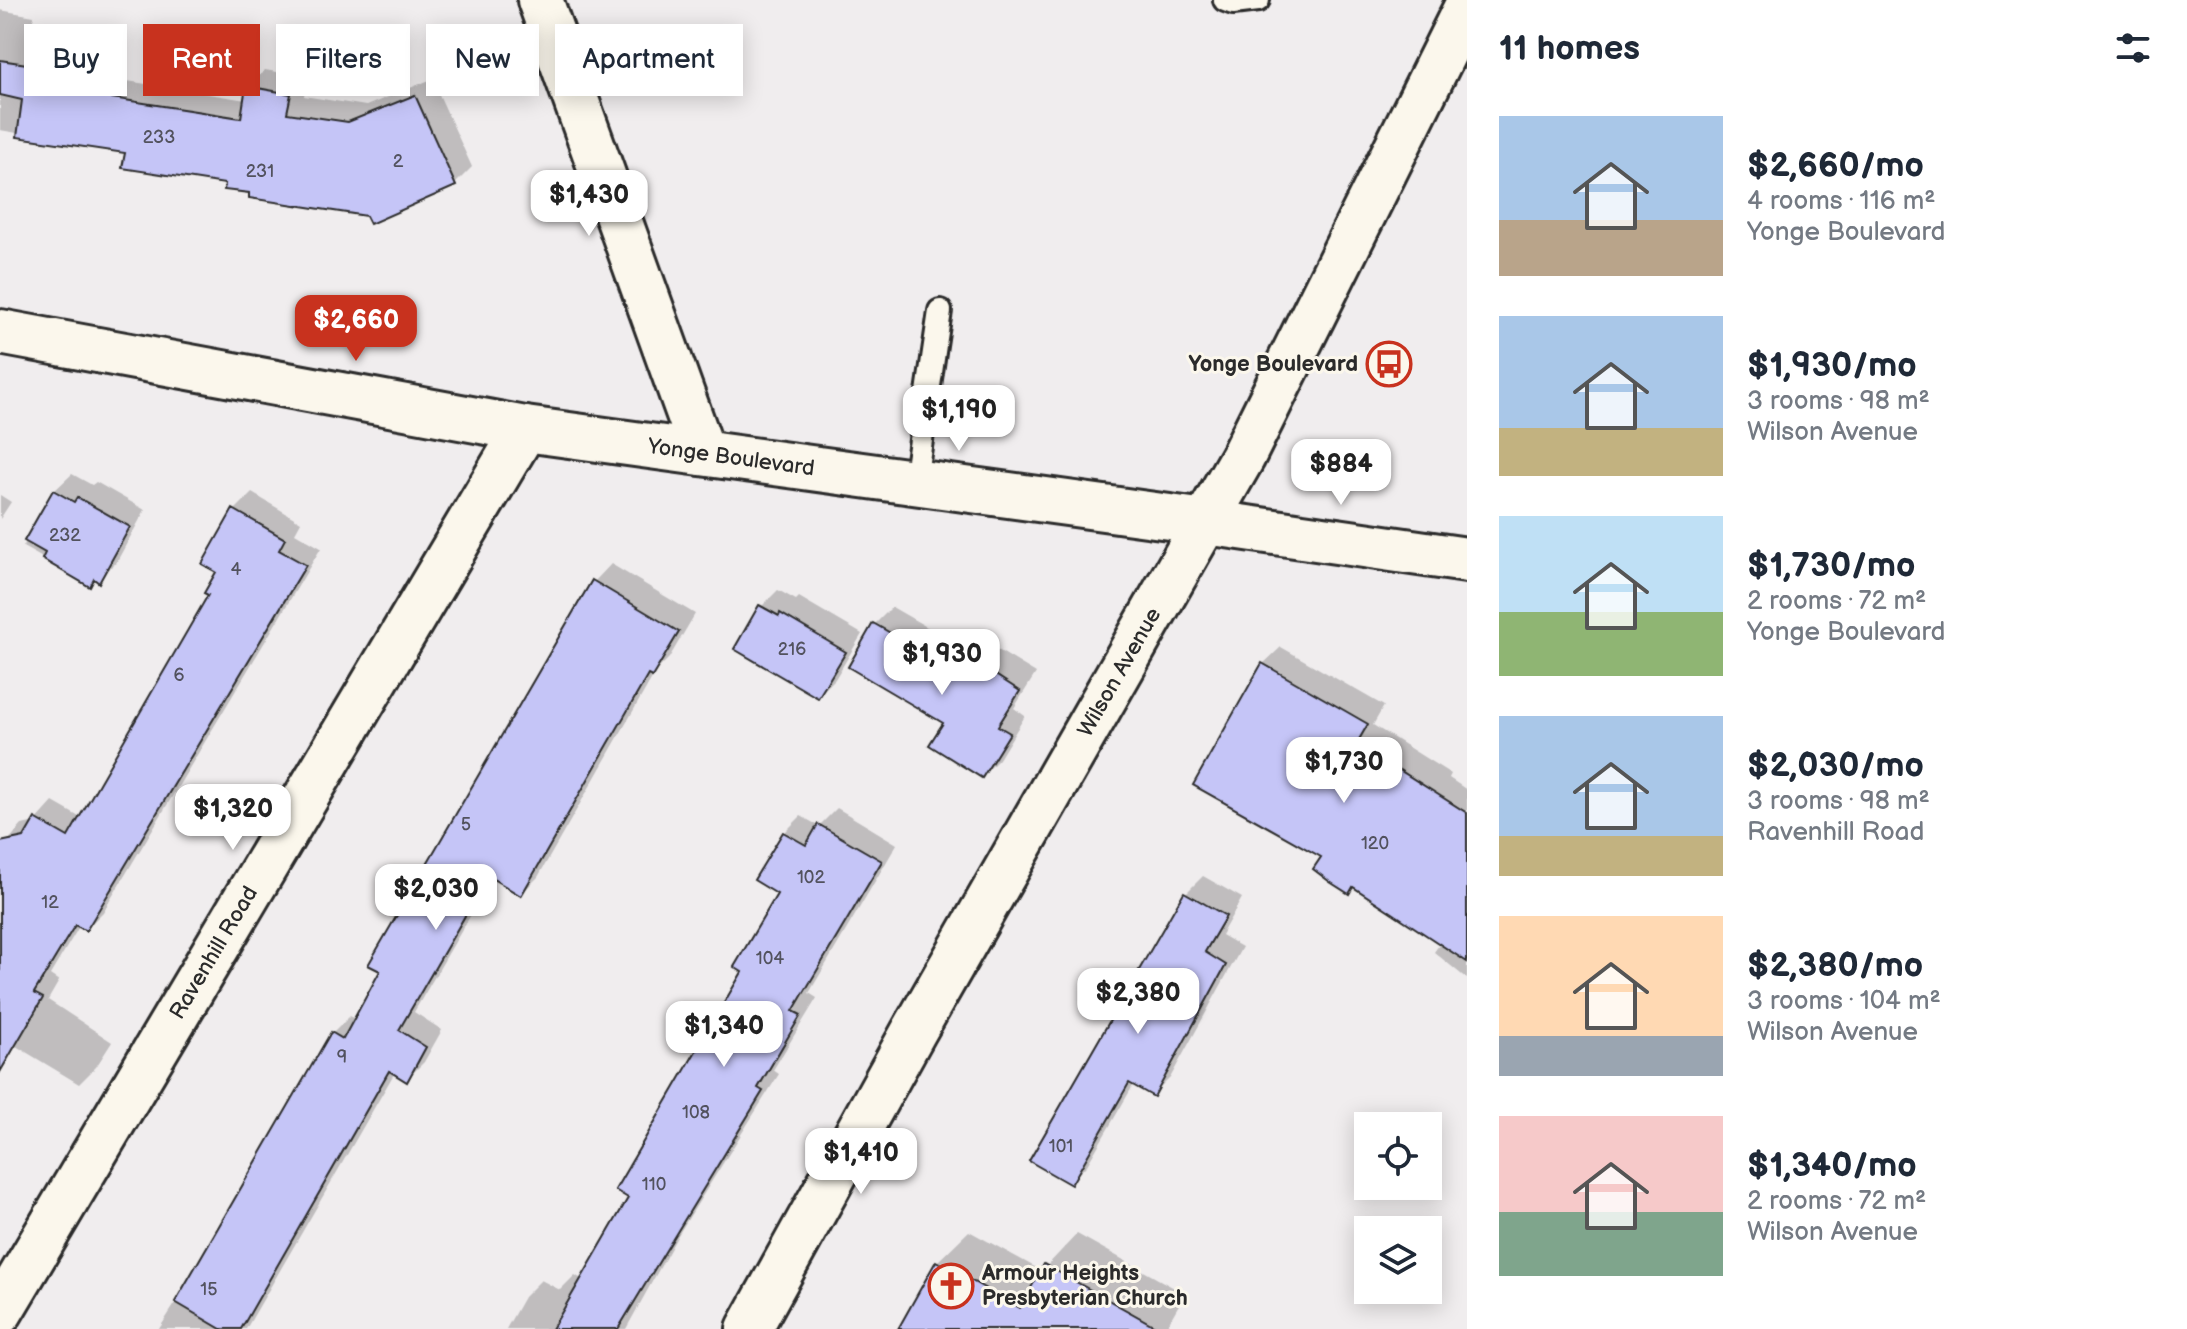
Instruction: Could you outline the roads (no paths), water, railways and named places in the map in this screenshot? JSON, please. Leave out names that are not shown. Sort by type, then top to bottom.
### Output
[{"type":"street","points":[[540,0],[703,453]]},
{"type":"street","name":"Wilson Avenue","points":[[749,1329],[922,1017],[1243,456],[1467,6]]},
{"type":"street","name":"Yonge Boulevard","points":[[0,332],[525,429],[1467,560]]},
{"type":"street","name":"Ravenhill Road","points":[[0,1312],[525,429]]},
{"type":"lane","points":[[1225,0],[1233,3],[1258,0]]},
{"type":"lane","points":[[915,481],[940,311]]},
{"type":"place","name":"Yonge Boulevard","points":[[1389,364]]},
{"type":"place","name":"Armour Heights Presbyterian Church","points":[[951,1286]]}]
